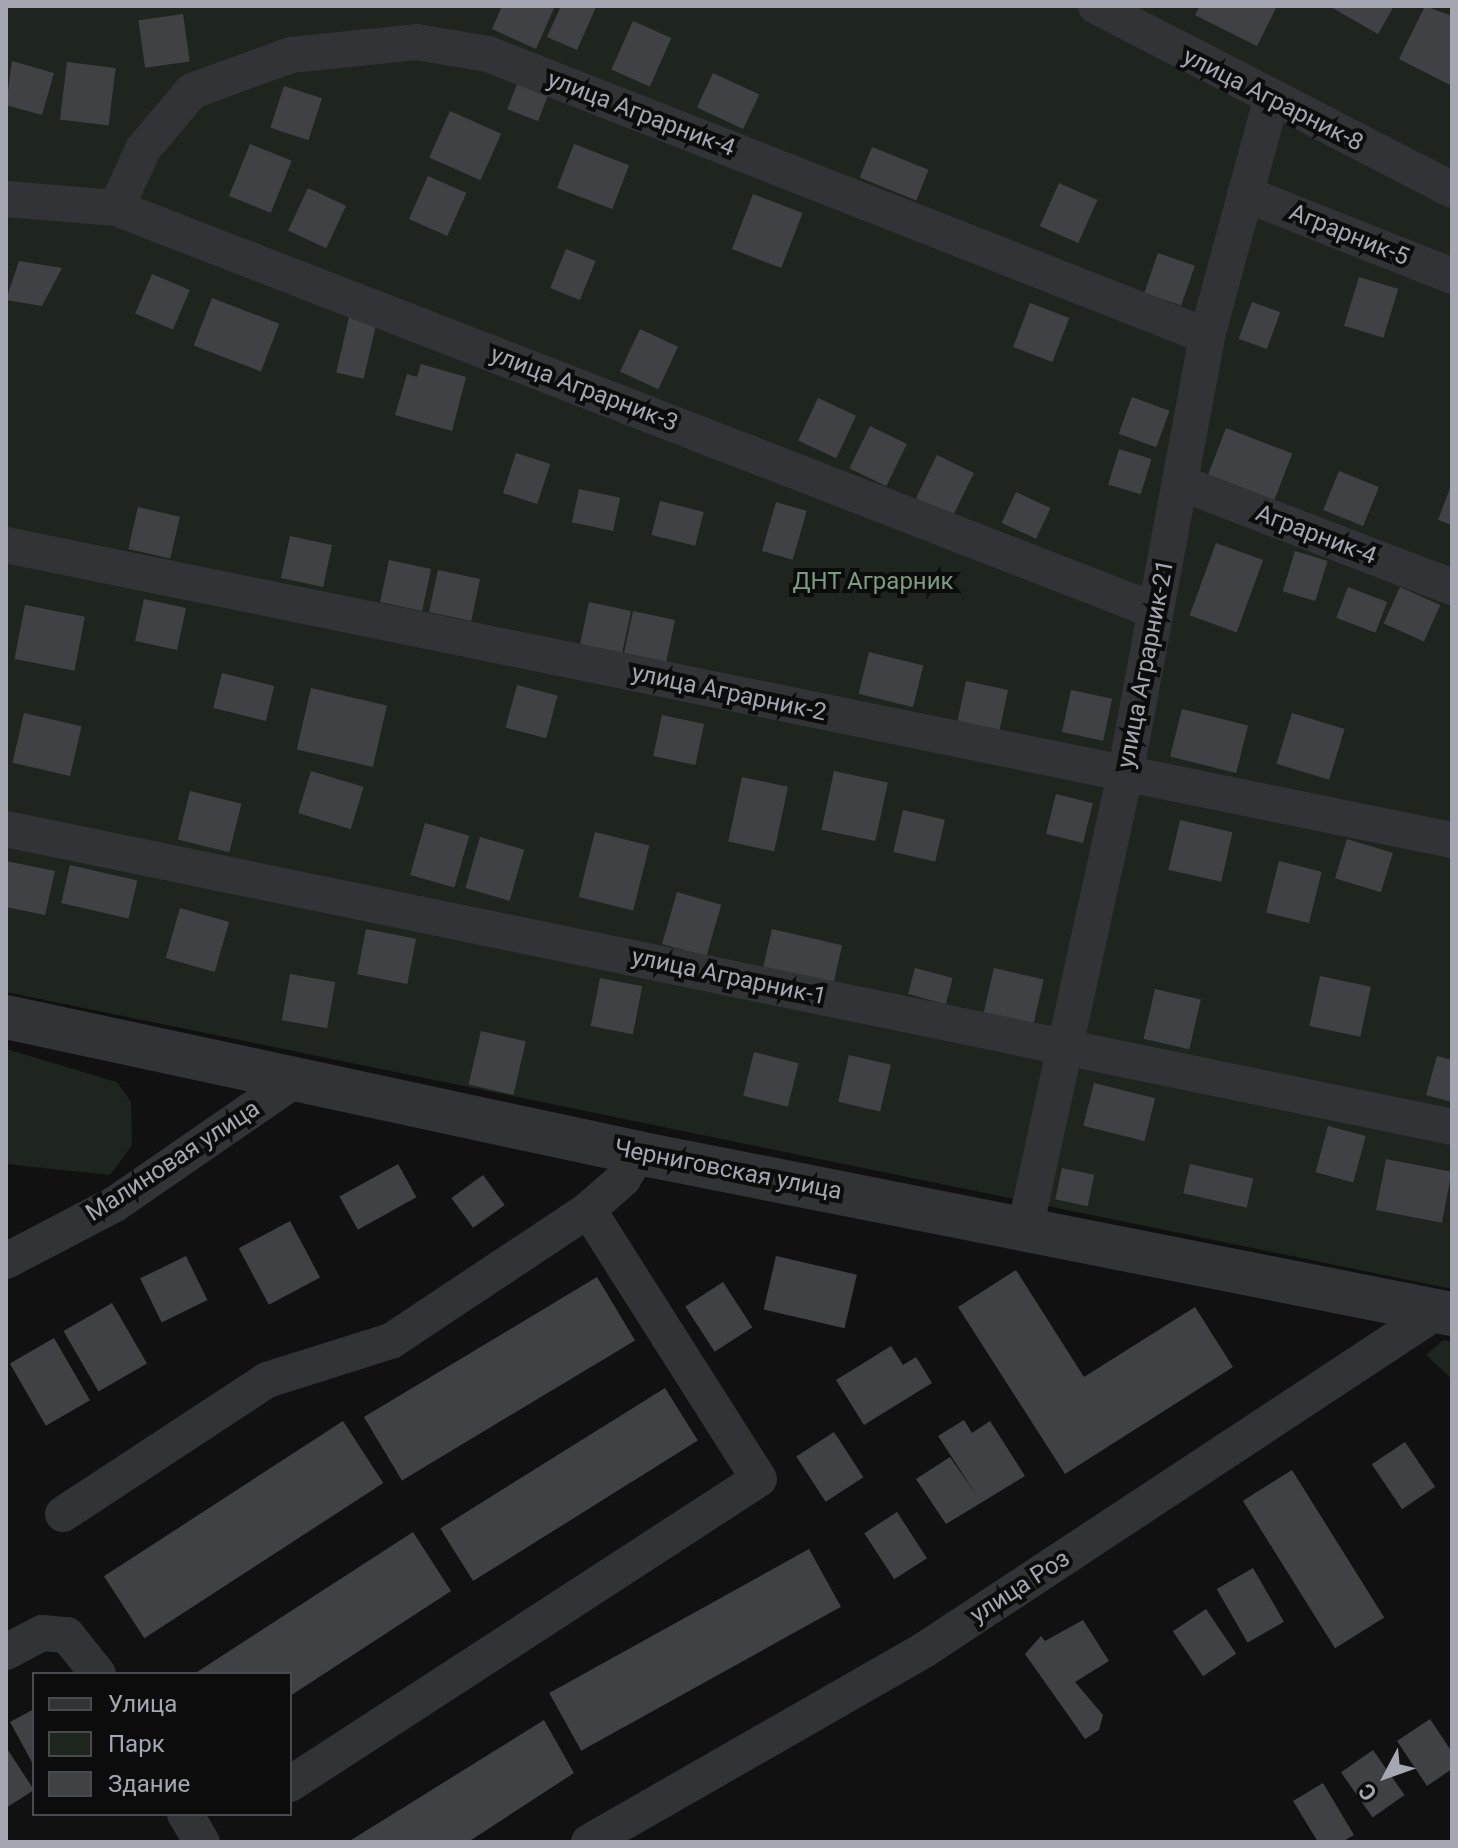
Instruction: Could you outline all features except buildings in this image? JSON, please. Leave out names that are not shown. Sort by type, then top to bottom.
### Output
[{"type":"street","name":"улица Аграрник-8","points":[[1096,6],[1271,101],[1452,190]]},
{"type":"street","name":"улица Аграрник-4","points":[[116,208],[143,149],[192,91],[291,55],[416,42],[488,54],[1207,336]]},
{"type":"street","name":"улица Аграрник-21","points":[[1025,1229],[1125,775],[1207,336],[1271,101]]},
{"type":"street","name":"Аграрник-5","points":[[1245,194],[1452,276]]},
{"type":"street","name":"улица Аграрник-3","points":[[6,199],[116,208],[1156,611]]},
{"type":"street","name":"Аграрник-4","points":[[1181,483],[1452,587]]},
{"type":"street","name":"улица Аграрник-2","points":[[6,545],[1452,840]]},
{"type":"street","name":"улица Аграрник-1","points":[[6,829],[1452,1127]]},
{"type":"street","name":"Черниговская улица","points":[[6,1017],[638,1153],[1445,1313]]},
{"type":"street","name":"Малиновая улица","points":[[6,1261],[115,1204],[295,1080]]},
{"type":"street","points":[[63,1514],[267,1380],[391,1341],[588,1210],[623,1179],[638,1153]]},
{"type":"street","points":[[292,1783],[759,1479],[588,1210]]},
{"type":"street","name":"улица Роз","points":[[589,1842],[924,1650],[1445,1313]]},
{"type":"street","points":[[6,1652],[42,1633],[67,1635],[96,1672]]},
{"type":"street","points":[[186,1816],[202,1842]]},
{"type":"green space","name":"ДНТ Аграрник","points":[[6,6],[1452,6],[1452,1289],[6,992]]},
{"type":"green space","points":[[6,1049],[117,1082],[131,1102],[132,1145],[110,1175],[6,1164]]},
{"type":"green space","points":[[1443,1340],[1452,1342],[1452,1379],[1426,1355]]}]
